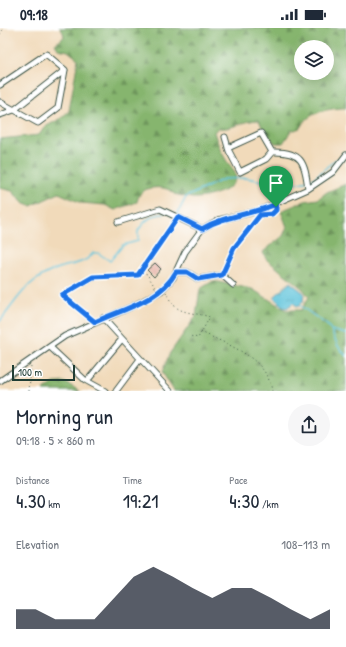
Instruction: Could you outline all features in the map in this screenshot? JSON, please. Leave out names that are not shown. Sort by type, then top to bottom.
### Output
[{"type":"street","points":[[0,85],[46,54],[65,70]]},
{"type":"street","points":[[0,102],[38,123],[58,108],[65,70]]},
{"type":"street","points":[[0,115],[14,110],[65,70]]},
{"type":"street","points":[[228,148],[261,133],[272,152]]},
{"type":"street","points":[[225,137],[228,148],[240,172],[266,159],[272,152]]},
{"type":"street","points":[[272,152],[296,155],[301,160],[307,184]]},
{"type":"street","points":[[0,381],[65,336],[158,293],[164,288],[176,272],[185,252],[202,229],[218,220],[258,211],[276,204],[307,184],[323,181],[345,157]]},
{"type":"street","points":[[118,222],[160,209],[202,229]]},
{"type":"street","points":[[176,272],[187,272],[198,279],[222,275],[233,285]]},
{"type":"street","points":[[103,318],[170,391]]},
{"type":"street","points":[[87,381],[122,339]]},
{"type":"street","points":[[50,347],[87,381],[105,391]]},
{"type":"street","points":[[116,391],[140,359]]},
{"type":"path","points":[[0,34],[4,28]]},
{"type":"path","points":[[222,275],[234,248],[260,215],[272,214],[276,210],[276,204]]},
{"type":"path","points":[[95,322],[62,295],[93,277],[138,275],[142,272],[176,216]]},
{"type":"path","points":[[142,272],[147,274],[158,293]]},
{"type":"path","points":[[164,288],[175,307],[210,318],[198,338],[190,336]]},
{"type":"path","points":[[201,332],[243,353],[259,365],[266,373],[272,391]]},
{"type":"path","points":[[29,391],[31,368],[30,361]]},
{"type":"green space","points":[[59,28],[346,28],[346,108],[326,110],[308,118],[300,128],[291,131],[283,143],[275,143],[265,134],[259,120],[253,120],[228,128],[218,128],[214,132],[216,139],[224,157],[235,173],[235,179],[227,189],[212,195],[192,198],[174,194],[172,191],[164,188],[151,188],[142,192],[137,202],[115,210],[105,205],[81,203],[59,193],[31,206],[24,204],[12,191],[0,188],[0,139],[39,135],[45,127],[60,119],[69,111],[78,59],[68,51],[58,49],[55,44],[64,37],[63,32]]},
{"type":"green space","points":[[346,184],[346,391],[174,391],[162,372],[170,353],[196,316],[200,289],[213,281],[252,289],[286,310],[301,310],[309,297],[303,289],[266,259],[263,252],[283,236],[287,227],[281,211],[305,201],[318,199],[327,192]]},
{"type":"green space","points":[[64,382],[80,391],[43,391],[54,383]]},
{"type":"water","points":[[290,282],[304,293],[303,302],[298,307],[293,303],[287,308],[283,307],[274,297]]},
{"type":"building","points":[[155,263],[161,269],[154,277],[147,270]]},
{"type":"waterway","points":[[177,215],[186,197],[224,179],[247,178],[262,181],[300,183],[312,180],[335,160],[342,159]]},
{"type":"waterway","points":[[0,321],[19,296],[38,278],[59,268],[82,262],[93,253],[98,253],[110,261],[123,245],[138,241],[138,231],[146,221],[156,215],[164,214]]},
{"type":"waterway","points":[[298,304],[327,325],[331,330],[346,334]]},
{"type":"waterway","points":[[331,330],[338,346],[346,356]]},
{"type":"route","points":[[276,204],[276,207],[276,210],[272,214],[260,215],[256,220],[252,228],[234,248],[222,275],[198,279],[193,274],[187,272],[176,272],[162,291],[95,322],[83,314],[62,295],[93,277],[140,274],[178,217],[202,229],[218,220],[258,211],[276,204]]}]
